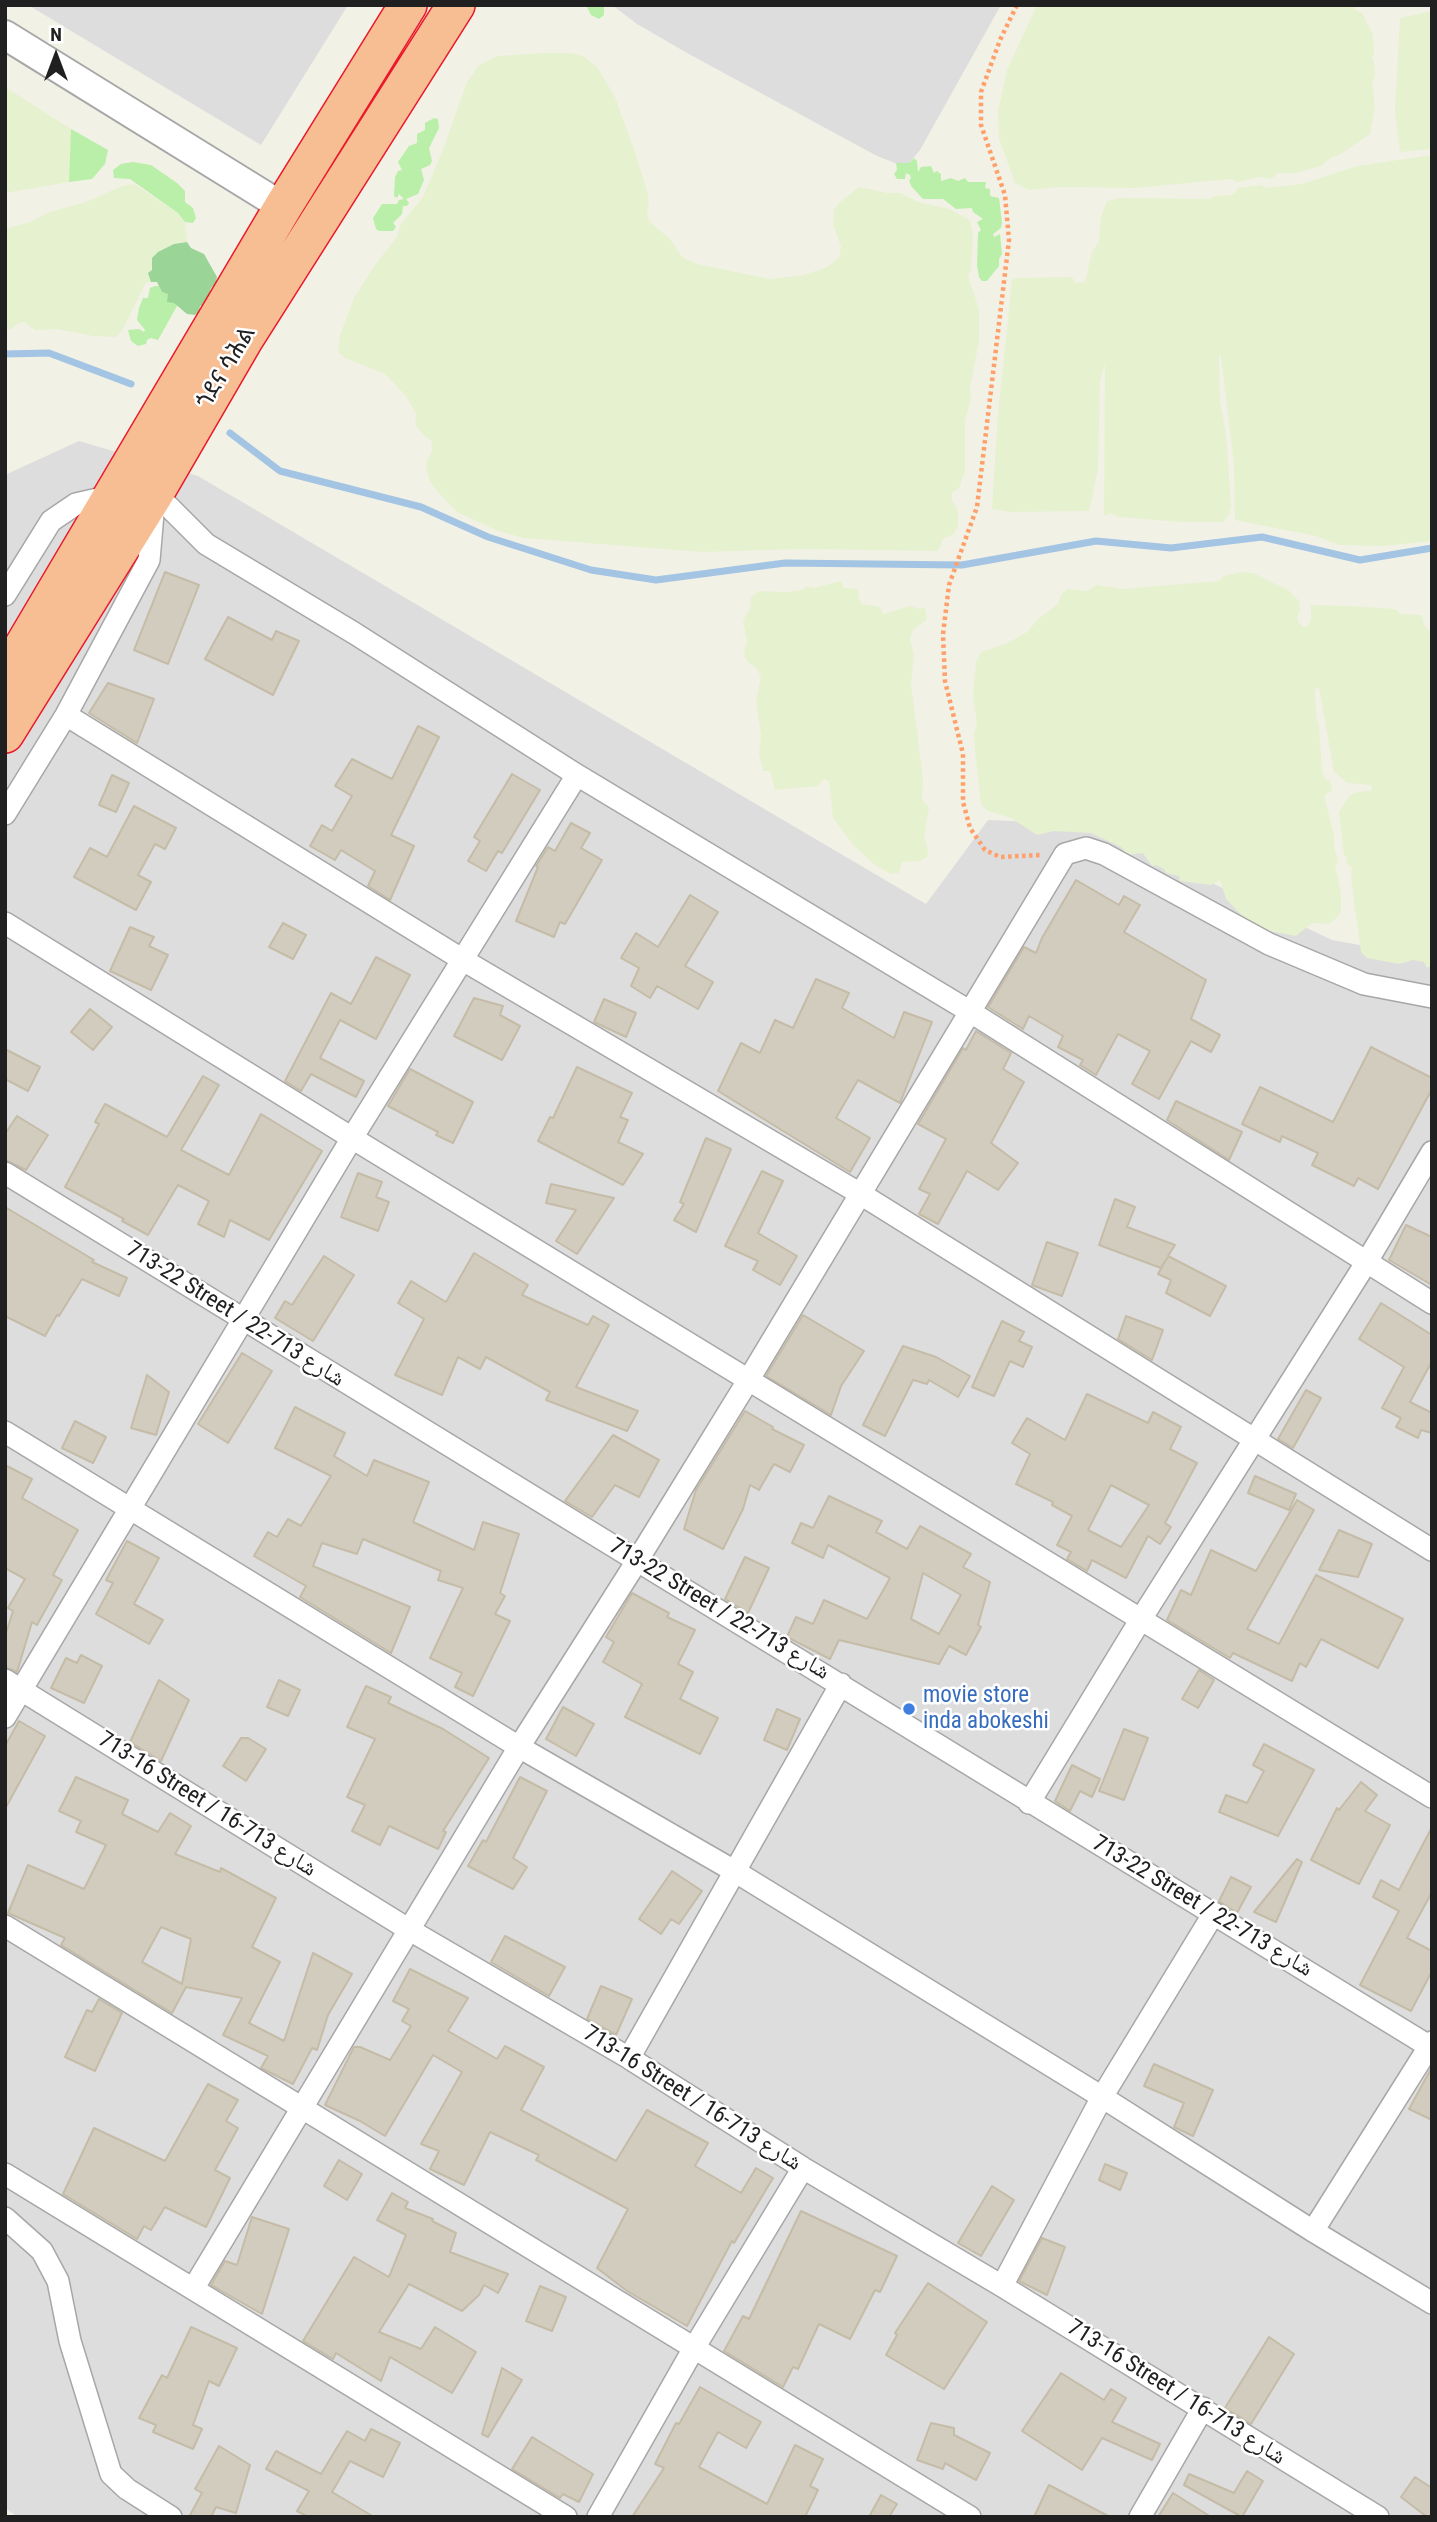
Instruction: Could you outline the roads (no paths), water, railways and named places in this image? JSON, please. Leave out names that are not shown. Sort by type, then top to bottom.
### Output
[{"type":"highway","name":"ጎደና ሳሕል","points":[[5,677],[283,207],[408,5]]},
{"type":"highway","name":"ጎደና ሳሕል","points":[[5,734],[155,493],[245,338],[456,5]]},
{"type":"street","points":[[5,35],[283,207]]},
{"type":"street","points":[[5,595],[51,522],[76,504],[117,486],[155,493],[206,544],[354,633],[577,775],[969,1011],[1432,1303]]},
{"type":"street","points":[[5,814],[66,715],[149,560],[155,493]]},
{"type":"street","points":[[66,715],[463,960],[859,1193],[1432,1550]]},
{"type":"street","points":[[5,1717],[13,1685],[130,1510],[352,1139],[577,775]]},
{"type":"street","points":[[193,2289],[519,1746],[637,1561],[1065,854],[1086,848],[1104,854],[1269,944],[1364,984],[1432,997]]},
{"type":"street","points":[[5,923],[352,1139],[749,1378],[1432,1797]]},
{"type":"street","points":[[1030,1803],[1141,1619],[1366,1263],[1432,1152]]},
{"type":"street","name":"713-22 Street / شارع 713-22","points":[[5,1173],[243,1321],[841,1684],[1030,1803],[1431,2046]]},
{"type":"street","points":[[5,1432],[519,1746],[736,1872],[1432,2303]]},
{"type":"street","points":[[629,2058],[841,1684]]},
{"type":"street","name":"713-16 Street / شارع 713-16","points":[[13,1685],[408,1929],[629,2058],[803,2168],[1002,2286],[1378,2517]]},
{"type":"street","points":[[1002,2286],[1102,2097],[1213,1913]]},
{"type":"street","points":[[5,1926],[970,2517]]},
{"type":"street","points":[[1312,2231],[1431,2046]]},
{"type":"street","points":[[598,2517],[694,2348],[803,2168]]},
{"type":"street","points":[[5,2174],[566,2517]]},
{"type":"street","points":[[5,2218],[42,2251],[58,2281],[70,2341],[111,2474],[127,2489],[171,2517]]},
{"type":"street","points":[[1140,2517],[1203,2409]]},
{"type":"waterway","points":[[5,354],[49,353],[131,384]]},
{"type":"waterway","points":[[230,433],[280,471],[421,507],[488,537],[591,570],[656,580],[785,563],[962,565],[1096,541],[1171,548],[1262,537],[1360,560],[1432,548]]},
{"type":"place","name":"movie store inda abokeshi","points":[[909,1709]]}]
